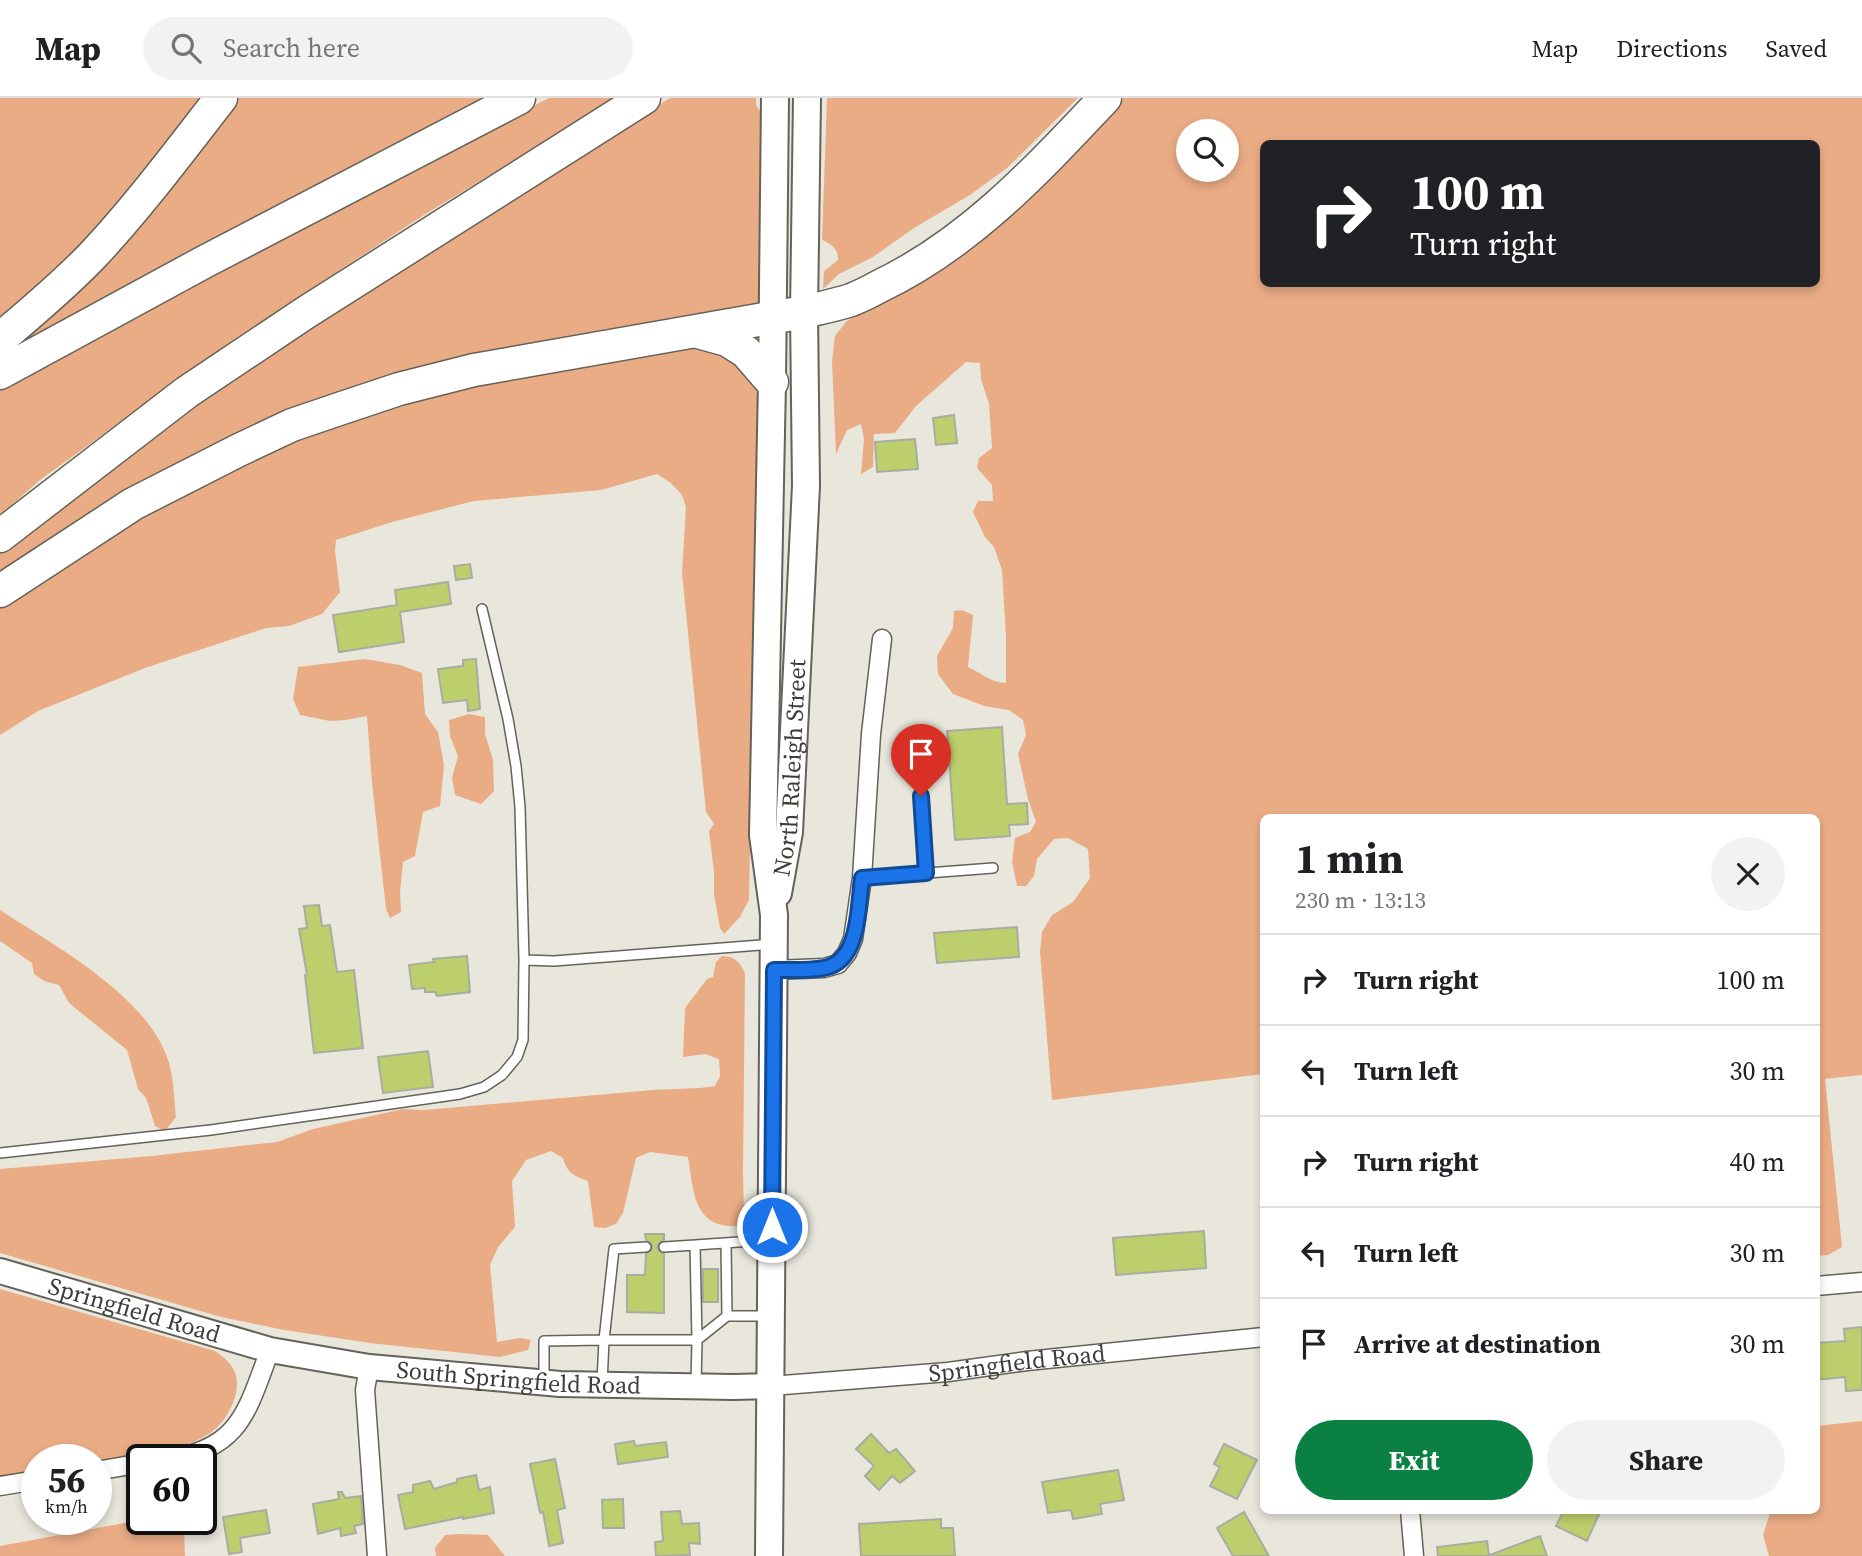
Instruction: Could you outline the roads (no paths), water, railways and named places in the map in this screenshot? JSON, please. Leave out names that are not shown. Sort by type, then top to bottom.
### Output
[{"type":"highway","points":[[0,339],[91,257],[166,170],[221,98]]},
{"type":"highway","points":[[0,373],[206,261],[519,98]]},
{"type":"highway","points":[[0,536],[187,392],[305,313],[643,98]]},
{"type":"highway","points":[[0,591],[133,503],[292,425],[399,389],[474,370],[804,313],[852,299],[901,276],[951,245],[1039,166],[1105,98]]},
{"type":"highway","points":[[697,331],[727,340],[746,352],[772,382]]},
{"type":"main road","name":"North Raleigh Street","points":[[775,915],[789,832],[806,486],[804,313],[807,99]]},
{"type":"main road","name":"North Raleigh Street","points":[[775,101],[763,835],[775,915]]},
{"type":"main road","points":[[769,1556],[775,915]]},
{"type":"main road","name":"Springfield Road","points":[[0,1271],[270,1350]]},
{"type":"main road","name":"South Springfield Road","points":[[270,1350],[369,1367],[544,1382],[771,1386]]},
{"type":"street","points":[[774,970],[824,968],[838,964],[853,939],[862,878],[871,734],[882,639]]},
{"type":"street","points":[[1820,1286],[1862,1282]]},
{"type":"street","name":"Springfield Road","points":[[771,1386],[948,1372],[1027,1361],[1260,1337]]},
{"type":"street","points":[[216,1444],[237,1425],[250,1402],[270,1350]]},
{"type":"street","points":[[369,1367],[365,1390],[377,1556]]},
{"type":"street","points":[[0,1486],[21,1483]]},
{"type":"street","points":[[1410,1514],[1414,1556]]},
{"type":"lane","points":[[0,1153],[211,1130],[460,1094],[484,1087],[510,1066],[517,1057],[523,1040],[520,807],[508,719],[482,609]]},
{"type":"lane","points":[[918,746],[926,873]]},
{"type":"lane","points":[[862,878],[993,868]]},
{"type":"lane","points":[[524,960],[554,961],[774,944]]},
{"type":"lane","points":[[664,1247],[772,1240]]},
{"type":"lane","points":[[726,1243],[722,1286],[727,1316]]},
{"type":"lane","points":[[695,1245],[698,1286],[696,1386]]},
{"type":"lane","points":[[602,1385],[614,1249],[646,1247]]},
{"type":"lane","points":[[544,1382],[544,1341],[697,1340],[727,1316],[771,1316]]}]
